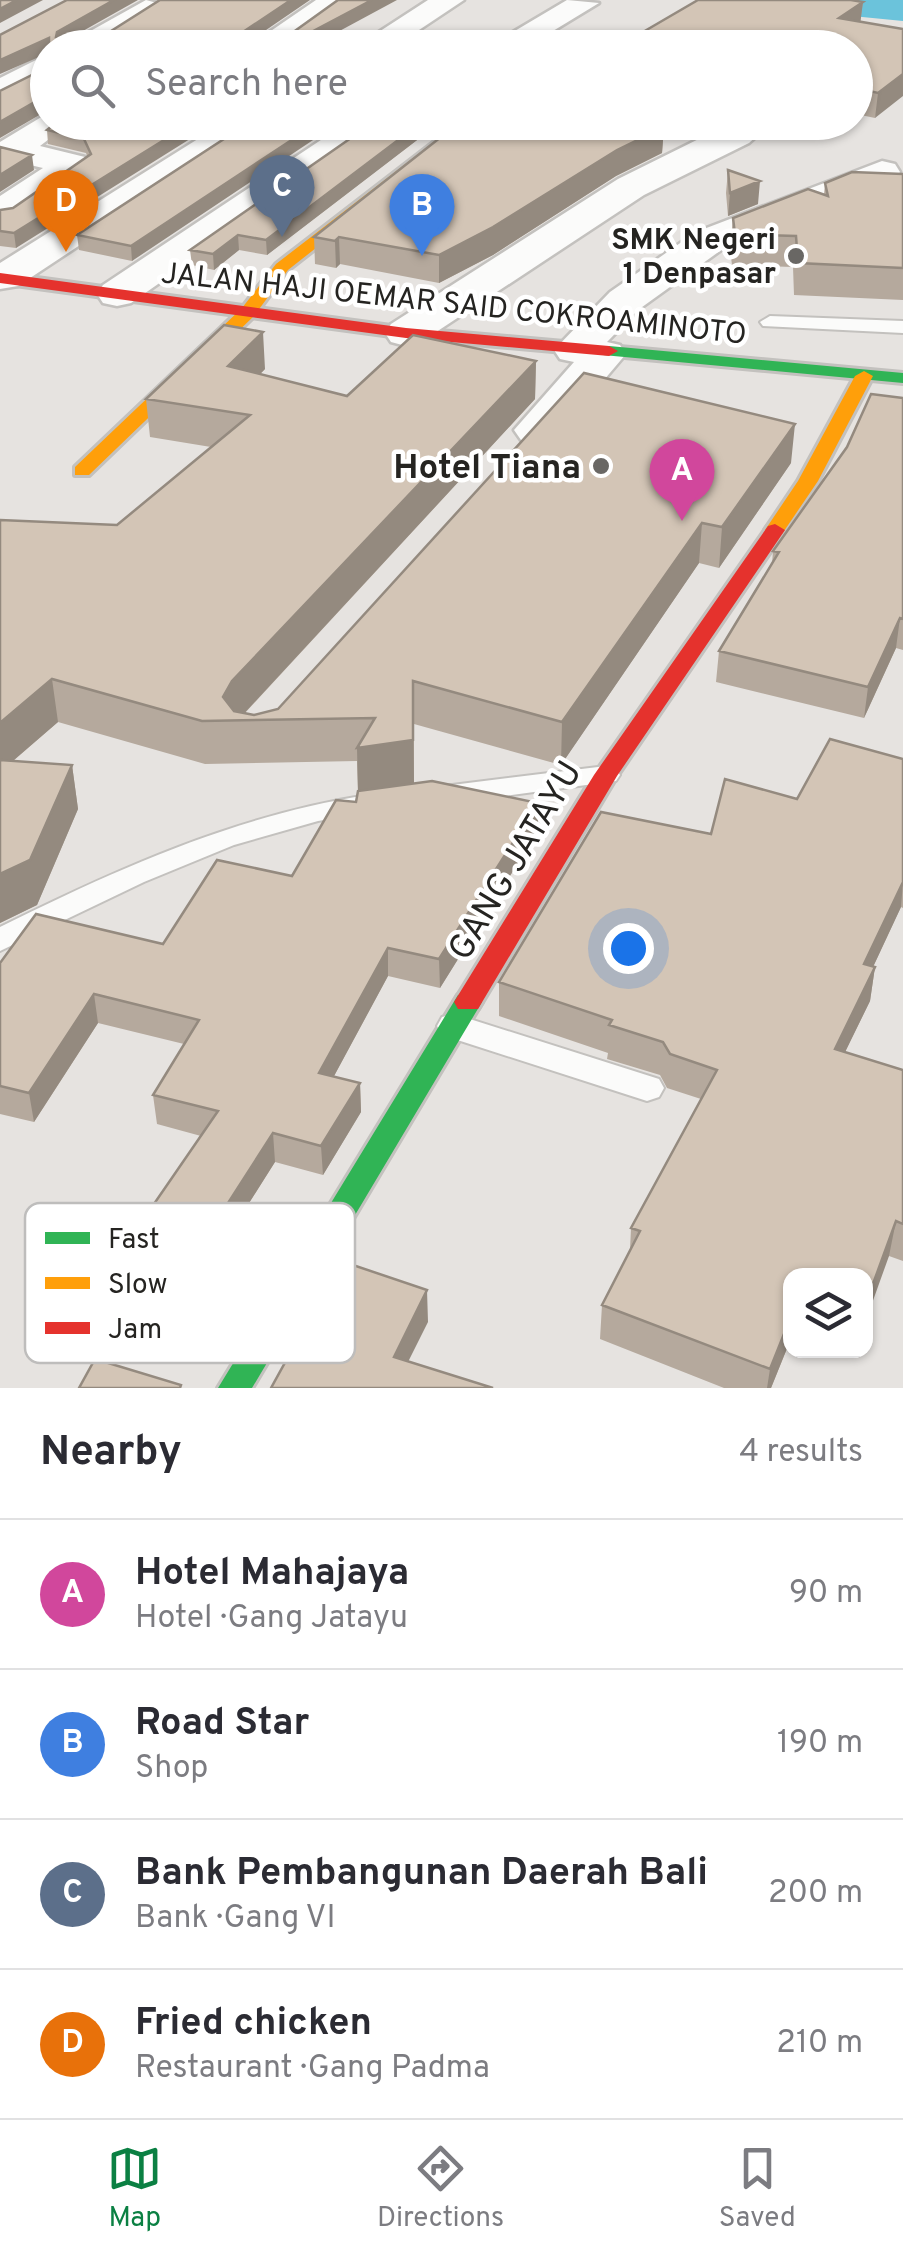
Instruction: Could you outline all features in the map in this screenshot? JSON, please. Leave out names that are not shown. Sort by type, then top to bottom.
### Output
[{"type":"main road","points":[[82,470],[248,312],[282,267],[447,140]]},
{"type":"main road","name":"JALAN HAJI OEMAR SAID COKROAMINOTO","points":[[2,278],[406,333],[903,378]]},
{"type":"main road","name":"GANG JATAYU","points":[[346,1203],[606,775],[808,481],[864,376]]},
{"type":"main road","name":"GANG JATAYU","points":[[234,1388],[249,1363]]},
{"type":"street","points":[[290,30],[337,0]]},
{"type":"street","points":[[399,30],[449,0]]},
{"type":"street","points":[[534,30],[584,3]]},
{"type":"street","points":[[108,30],[146,9]]},
{"type":"street","points":[[0,92],[30,74]]},
{"type":"street","points":[[0,110],[30,116]]},
{"type":"street","points":[[0,212],[72,165],[12,150],[30,136]]},
{"type":"street","points":[[2,278],[220,140]]},
{"type":"street","points":[[118,294],[345,140]]},
{"type":"street","points":[[406,333],[631,187],[729,140]]},
{"type":"street","points":[[509,461],[624,300],[710,240],[882,172]]},
{"type":"lane","points":[[770,322],[903,327]]},
{"type":"lane","points":[[0,940],[177,853],[271,824],[349,806],[606,775]]},
{"type":"lane","points":[[454,1026],[647,1088]]},
{"type":"building","points":[[0,0],[17,0],[0,9]]},
{"type":"building","points":[[67,0],[114,0],[61,30],[30,30],[30,47],[0,60],[0,35]]},
{"type":"building","points":[[160,0],[291,0],[246,30],[113,30]]},
{"type":"building","points":[[338,0],[372,0],[315,30],[296,30]]},
{"type":"building","points":[[698,0],[863,2],[839,18],[903,29],[903,74],[878,93],[873,92],[873,30],[646,30]]},
{"type":"building","points":[[30,76],[30,105],[0,122],[0,91]]},
{"type":"building","points":[[84,140],[164,140],[14,233],[0,231],[0,210],[13,208],[91,154]]},
{"type":"building","points":[[222,140],[292,140],[131,246],[77,235]]},
{"type":"building","points":[[348,140],[398,140],[266,240],[238,235],[213,254],[190,250]]},
{"type":"building","points":[[437,140],[637,140],[439,255],[339,237],[335,241],[314,237]]},
{"type":"building","points":[[0,147],[32,155],[0,175]]},
{"type":"building","points":[[728,170],[760,181],[730,193]]},
{"type":"building","points":[[852,172],[903,174],[903,268],[798,263],[796,236],[735,234],[733,218],[808,189],[828,196],[825,183]]},
{"type":"building","points":[[224,325],[263,332],[228,366],[347,396],[413,335],[536,361],[232,681],[223,697],[234,711],[254,715],[278,709],[584,373],[795,424],[722,527],[702,523],[562,722],[413,681],[413,740],[357,748],[375,718],[202,721],[52,679],[0,723],[0,520],[117,525],[250,415],[146,399]]},
{"type":"building","points":[[871,394],[903,398],[903,619],[900,618],[868,687],[719,651],[779,552],[773,551],[847,447]]},
{"type":"building","points":[[830,739],[903,759],[903,882],[864,964],[875,967],[835,1049],[903,1070],[903,1224],[896,1221],[873,1284],[873,1268],[783,1268],[783,1336],[770,1369],[602,1305],[640,1231],[631,1228],[717,1070],[670,1054],[663,1042],[609,1025],[612,1020],[499,982],[601,812],[711,834],[725,779],[797,799]]},
{"type":"building","points":[[0,760],[72,765],[30,860],[0,874]]},
{"type":"building","points":[[432,781],[538,803],[439,959],[388,948],[319,1073],[360,1083],[321,1146],[273,1133],[228,1203],[155,1203],[218,1111],[153,1095],[199,1020],[94,994],[29,1093],[0,1086],[0,963],[36,914],[163,944],[217,860],[292,876],[336,800],[356,802],[358,791]]},
{"type":"building","points":[[355,1266],[427,1290],[394,1357],[493,1388],[271,1388],[285,1363],[355,1363]]},
{"type":"building","points":[[93,1363],[108,1363],[181,1385],[180,1388],[79,1388]]},
{"type":"waterway","points":[[808,0],[903,6]]},
{"type":"traffic: fast","points":[[609,351],[903,378]]},
{"type":"traffic: fast","points":[[346,1203],[468,1002]]},
{"type":"traffic: fast","points":[[234,1388],[249,1363]]},
{"type":"traffic: slow","points":[[82,471],[248,312],[282,267],[446,140]]},
{"type":"traffic: slow","points":[[775,530],[808,481],[864,376]]},
{"type":"traffic: jam","points":[[0,278],[406,333],[609,351]]},
{"type":"traffic: jam","points":[[468,1002],[606,775],[775,530]]},
{"type":"place","name":"Bank Pembangunan Daerah Bali","points":[[282,237]]},
{"type":"place","name":"Fried chicken","points":[[66,252]]},
{"type":"place","name":"Road Star","points":[[422,256]]},
{"type":"place","name":"SMK Negeri 1 Denpasar","points":[[796,256]]},
{"type":"place","name":"Hotel Tiana","points":[[601,466]]},
{"type":"place","name":"Hotel Mahajaya","points":[[682,521]]}]
